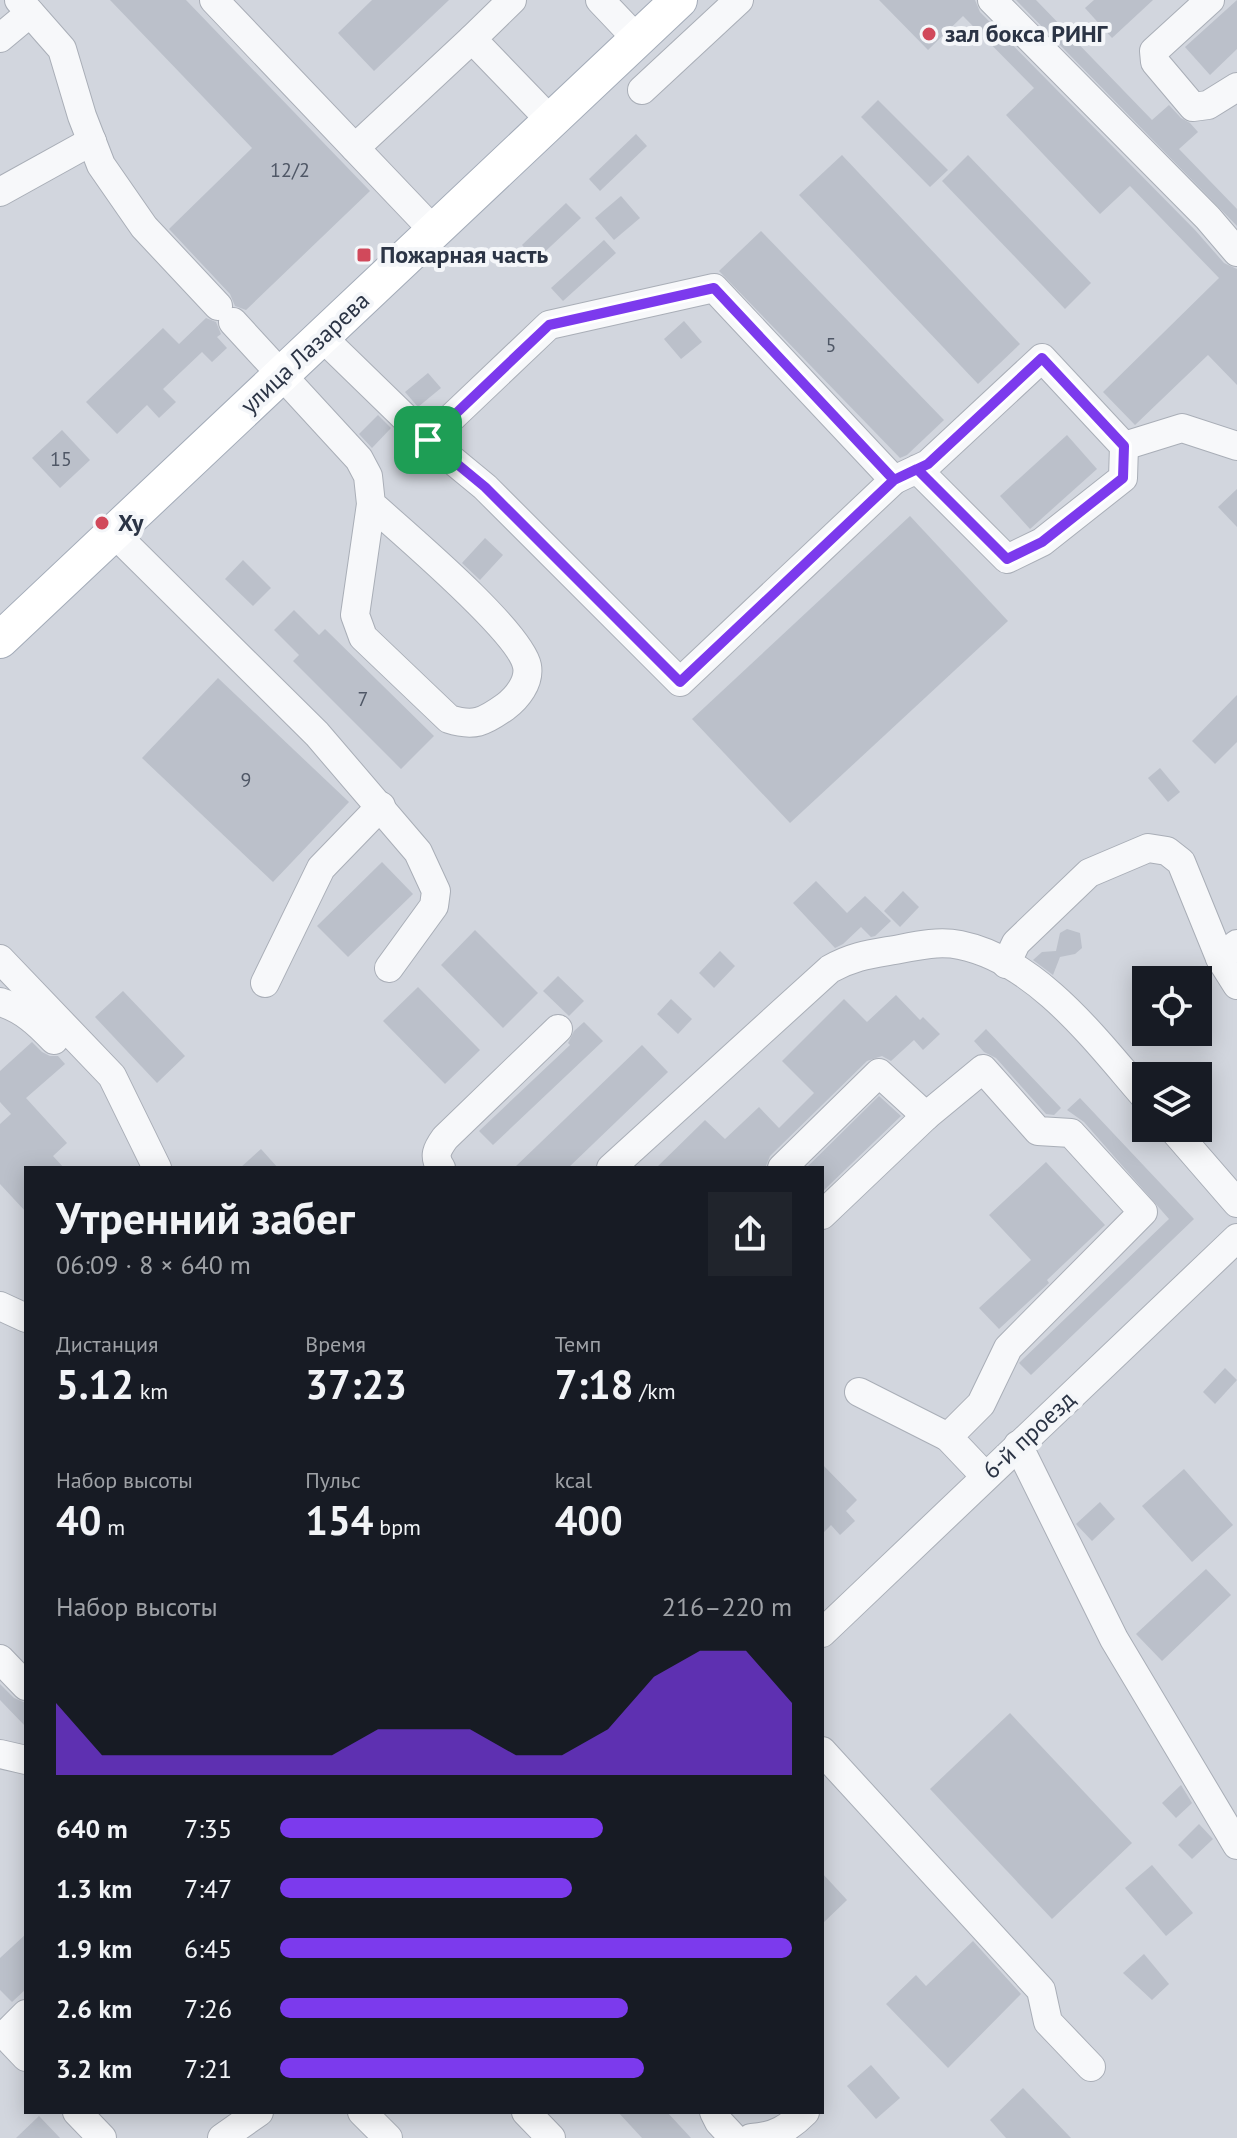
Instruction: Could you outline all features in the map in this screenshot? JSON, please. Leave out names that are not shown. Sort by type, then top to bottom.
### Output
[{"type":"main road","name":"улица Лазарева","points":[[0,640],[679,0]]},
{"type":"street","points":[[214,0],[434,231]]},
{"type":"street","points":[[355,148],[512,0]]},
{"type":"street","points":[[600,0],[637,39]]},
{"type":"street","points":[[642,90],[739,0]]},
{"type":"street","points":[[992,0],[1208,218],[1237,252]]},
{"type":"street","points":[[1210,0],[1154,51],[1155,62],[1193,107],[1208,105],[1237,87]]},
{"type":"street","points":[[0,38],[24,6],[62,49],[101,165],[144,227],[359,459],[368,476],[371,504],[355,615],[363,637],[449,719],[467,725],[481,721],[508,705],[525,686],[527,666],[516,642],[454,578],[371,504]]},
{"type":"street","points":[[472,39],[551,121]]},
{"type":"street","points":[[0,192],[92,141]]},
{"type":"street","points":[[322,337],[428,440],[485,487],[680,682],[905,475],[928,464],[1042,358],[1124,446],[1123,478],[1042,542],[1007,559],[905,475],[714,288],[549,325],[428,440]]},
{"type":"street","points":[[1124,446],[1182,428],[1237,446]]},
{"type":"street","points":[[114,533],[317,734],[418,852],[436,891],[434,906],[389,968]]},
{"type":"street","points":[[265,983],[321,868],[381,806]]},
{"type":"street","points":[[1006,964],[1016,943],[1089,873],[1148,848],[1167,851],[1181,862],[1229,951],[1237,985]]},
{"type":"street","points":[[613,1166],[830,969],[851,957],[927,944],[958,945],[981,951],[1044,988],[1072,1013],[1132,1082]]},
{"type":"street","points":[[0,959],[112,1076],[156,1166]]},
{"type":"street","points":[[0,1002],[37,1021],[85,1073]]},
{"type":"street","points":[[440,1166],[436,1158],[437,1148],[445,1138],[558,1029]]},
{"type":"street","points":[[824,1213],[926,1116],[983,1069],[1038,1131],[1071,1133],[1143,1212],[1008,1348],[981,1404],[948,1437]]},
{"type":"street","points":[[784,1166],[879,1073],[926,1116]]},
{"type":"street","points":[[1184,1142],[1237,1203]]},
{"type":"street","name":"6-й проезд","points":[[824,1631],[1237,1238]]},
{"type":"street","points":[[0,1306],[24,1317]]},
{"type":"street","points":[[859,1392],[948,1437],[985,1476]]},
{"type":"street","points":[[1018,1445],[1114,1639],[1237,1845]]},
{"type":"street","points":[[0,1659],[24,1684]]},
{"type":"street","points":[[824,1753],[1041,1990],[1048,2022],[1091,2067]]},
{"type":"street","points":[[0,1754],[24,1760]]},
{"type":"street","points":[[24,2016],[5,2035],[24,2055]]},
{"type":"street","points":[[79,2114],[102,2138]]},
{"type":"street","points":[[222,2138],[256,2114]]},
{"type":"street","points":[[364,2114],[388,2138]]},
{"type":"street","points":[[528,2114],[551,2138]]},
{"type":"street","points":[[715,2114],[734,2138]]},
{"type":"street","points":[[751,2138],[769,2137],[793,2124],[803,2114]]},
{"type":"shaded area","points":[[0,0],[1237,0],[1237,2138],[0,2138]]},
{"type":"building","points":[[110,0],[186,0],[370,191],[246,310],[235,306],[230,294],[169,229],[252,148]]},
{"type":"building","points":[[372,0],[449,0],[374,71],[338,33]]},
{"type":"building","points":[[879,0],[975,0],[980,12],[1224,263],[1237,269],[1237,385],[1208,355],[1135,425],[1103,392],[1219,278],[1130,186],[1100,214],[1006,115],[1034,88],[963,16],[928,50]]},
{"type":"building","points":[[1016,0],[1036,0],[1152,120],[1169,105],[1190,123],[1198,132],[1179,149],[1237,209],[1237,226]]},
{"type":"building","points":[[1094,0],[1153,0],[1112,38],[1085,8]]},
{"type":"building","points":[[1237,0],[1237,49],[1210,75],[1185,47]]},
{"type":"building","points":[[878,100],[948,170],[930,187],[861,117]]},
{"type":"building","points":[[636,134],[647,146],[600,191],[589,179]]},
{"type":"building","points":[[842,155],[1020,344],[978,384],[799,195]]},
{"type":"building","points":[[968,155],[1091,283],[1065,309],[942,181]]},
{"type":"building","points":[[621,196],[640,218],[614,240],[595,218]]},
{"type":"building","points":[[566,203],[581,218],[536,260],[522,245]]},
{"type":"building","points":[[761,231],[944,420],[907,455],[900,458],[719,271]]},
{"type":"building","points":[[604,240],[616,253],[563,301],[551,288]]},
{"type":"building","points":[[206,318],[216,322],[221,334],[217,337],[227,348],[212,362],[202,352],[163,389],[176,402],[159,418],[147,405],[117,434],[86,402],[163,328],[179,344]]},
{"type":"building","points":[[684,321],[702,342],[681,359],[664,339]]},
{"type":"building","points":[[428,373],[441,388],[418,407],[405,392]]},
{"type":"building","points":[[378,415],[391,428],[372,448],[359,434]]},
{"type":"building","points":[[62,430],[90,460],[60,488],[32,458]]},
{"type":"building","points":[[1067,435],[1097,469],[1030,529],[1000,496]]},
{"type":"building","points":[[1237,489],[1237,527],[1218,507]]},
{"type":"building","points":[[910,516],[1008,621],[790,823],[692,719]]},
{"type":"building","points":[[485,538],[503,555],[480,580],[462,563]]},
{"type":"building","points":[[243,560],[271,588],[253,606],[225,579]]},
{"type":"building","points":[[294,610],[319,635],[325,629],[434,736],[401,769],[293,661],[299,655],[274,630]]},
{"type":"building","points":[[218,678],[349,802],[273,882],[142,758]]},
{"type":"building","points":[[1237,695],[1237,742],[1215,764],[1192,741]]},
{"type":"building","points":[[1160,768],[1180,792],[1168,802],[1148,778]]},
{"type":"building","points":[[382,862],[413,894],[348,957],[317,926]]},
{"type":"building","points":[[816,881],[847,913],[865,896],[891,921],[871,937],[861,927],[835,948],[793,903]]},
{"type":"building","points":[[903,891],[919,907],[900,927],[884,911]]},
{"type":"building","points":[[1067,929],[1080,933],[1082,948],[1075,954],[1060,957],[1053,975],[1033,960],[1042,952],[1056,951],[1060,933]]},
{"type":"building","points":[[475,930],[538,993],[503,1028],[441,965]]},
{"type":"building","points":[[720,951],[735,966],[714,988],[699,973]]},
{"type":"building","points":[[558,976],[584,1001],[569,1016],[543,991]]},
{"type":"building","points":[[418,987],[480,1050],[445,1084],[383,1021]]},
{"type":"building","points":[[123,991],[185,1056],[157,1083],[95,1017]]},
{"type":"building","points":[[896,995],[920,1020],[923,1017],[940,1034],[923,1050],[914,1040],[891,1061],[882,1056],[867,1061],[770,1156],[766,1166],[658,1166],[705,1120],[725,1139],[759,1107],[779,1128],[814,1093],[782,1061],[844,999],[867,1022]]},
{"type":"building","points":[[671,999],[692,1019],[678,1034],[657,1014]]},
{"type":"building","points":[[584,1022],[603,1041],[493,1145],[479,1131],[570,1045],[568,1043],[574,1031]]},
{"type":"building","points":[[986,1029],[1061,1108],[1054,1115],[1046,1114],[996,1058],[984,1052],[974,1041]]},
{"type":"building","points":[[32,1042],[42,1052],[58,1056],[65,1064],[26,1098],[67,1143],[53,1156],[62,1166],[24,1166],[24,1210],[0,1184],[0,1124],[11,1114],[0,1102],[0,1071]]},
{"type":"building","points":[[642,1045],[668,1072],[570,1166],[516,1166]]},
{"type":"building","points":[[879,1096],[901,1116],[824,1190],[824,1166],[808,1166]]},
{"type":"building","points":[[1080,1098],[1194,1219],[1031,1375],[1019,1363],[1169,1219],[1084,1122],[1067,1110]]},
{"type":"building","points":[[261,1149],[276,1166],[242,1166]]},
{"type":"building","points":[[1046,1162],[1105,1225],[999,1329],[979,1308],[1031,1260],[989,1215]]},
{"type":"building","points":[[1225,1368],[1237,1380],[1215,1404],[1203,1392]]},
{"type":"building","points":[[824,1466],[857,1500],[846,1511],[855,1521],[840,1535],[831,1525],[824,1532]]},
{"type":"building","points":[[1184,1469],[1233,1525],[1192,1562],[1142,1506]]},
{"type":"building","points":[[1100,1502],[1115,1519],[1092,1541],[1076,1524]]},
{"type":"building","points":[[1206,1569],[1231,1595],[1162,1661],[1136,1634]]},
{"type":"building","points":[[0,1684],[14,1698],[24,1702],[24,1725],[0,1700]]},
{"type":"building","points":[[1010,1713],[1132,1843],[1052,1919],[930,1789]]},
{"type":"building","points":[[1181,1785],[1192,1803],[1176,1818],[1162,1803]]},
{"type":"building","points":[[1199,1824],[1213,1839],[1192,1859],[1178,1845]]},
{"type":"building","points":[[1152,1865],[1193,1913],[1166,1936],[1125,1888]]},
{"type":"building","points":[[824,1875],[847,1900],[824,1922]]},
{"type":"building","points":[[24,1936],[24,1991],[12,2002],[0,1990],[0,1958]]},
{"type":"building","points":[[973,1941],[1021,1994],[948,2068],[886,2004],[916,1975],[926,1986]]},
{"type":"building","points":[[1144,1954],[1169,1984],[1152,2000],[1123,1973]]},
{"type":"building","points":[[871,2065],[900,2098],[876,2119],[847,2086]]},
{"type":"building","points":[[1023,2088],[1071,2138],[1006,2138],[990,2120]]},
{"type":"building","points":[[620,2114],[669,2114],[691,2138],[642,2138]]},
{"type":"building","points":[[39,2116],[60,2138],[16,2138]]},
{"type":"place","name":"зал бокса РИНГ","points":[[929,34]]},
{"type":"place","name":"Пожарная часть","points":[[364,255]]},
{"type":"place","name":"Xy","points":[[102,523]]},
{"type":"route","points":[[428,440],[485,487],[680,682],[894,480],[917,469],[1007,559],[1042,542],[1123,478],[1124,446],[1042,358],[928,464],[894,480],[714,288],[549,325],[428,440]]}]
